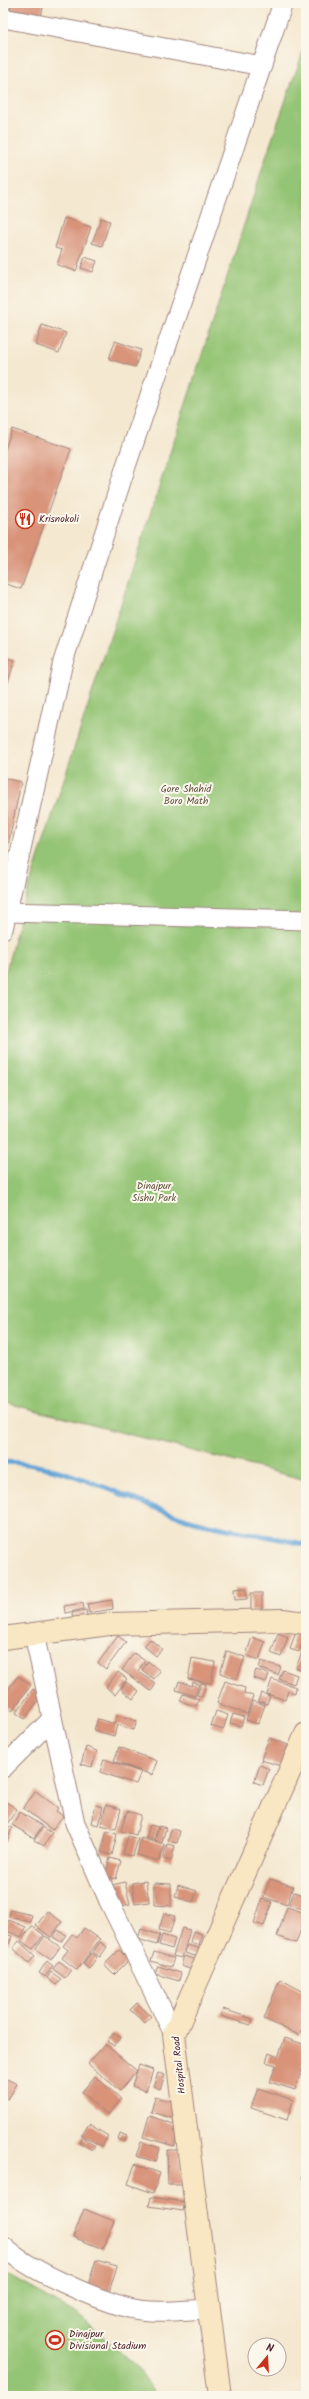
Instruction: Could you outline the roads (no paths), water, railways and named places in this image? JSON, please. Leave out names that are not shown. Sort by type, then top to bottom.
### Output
[{"type":"main road","points":[[3,1638],[109,1624],[282,1620],[306,1623]]},
{"type":"main road","name":"Hospital Road","points":[[223,2395],[209,2309],[174,2034],[306,1734]]},
{"type":"street","points":[[283,3],[129,459],[63,662],[5,920],[306,920]]},
{"type":"street","points":[[3,18],[262,66]]},
{"type":"street","points":[[34,1634],[75,1823],[109,1901],[174,2034]]},
{"type":"street","points":[[3,1768],[52,1719]]},
{"type":"street","points":[[3,2246],[12,2255],[63,2283],[130,2308],[156,2311],[209,2309]]},
{"type":"waterway","points":[[3,1462],[26,1464],[74,1476],[168,1513],[190,1520],[306,1545]]},
{"type":"place","name":"Krisnokoli","points":[[25,519]]},
{"type":"place","name":"Dinajpur Divisional Stadium","points":[[55,2340]]},
{"type":"park label","name":"Gore Shahid Boro Math","points":[[186,794]]},
{"type":"park label","name":"Dinajpur Sishu Park","points":[[154,1192]]}]
